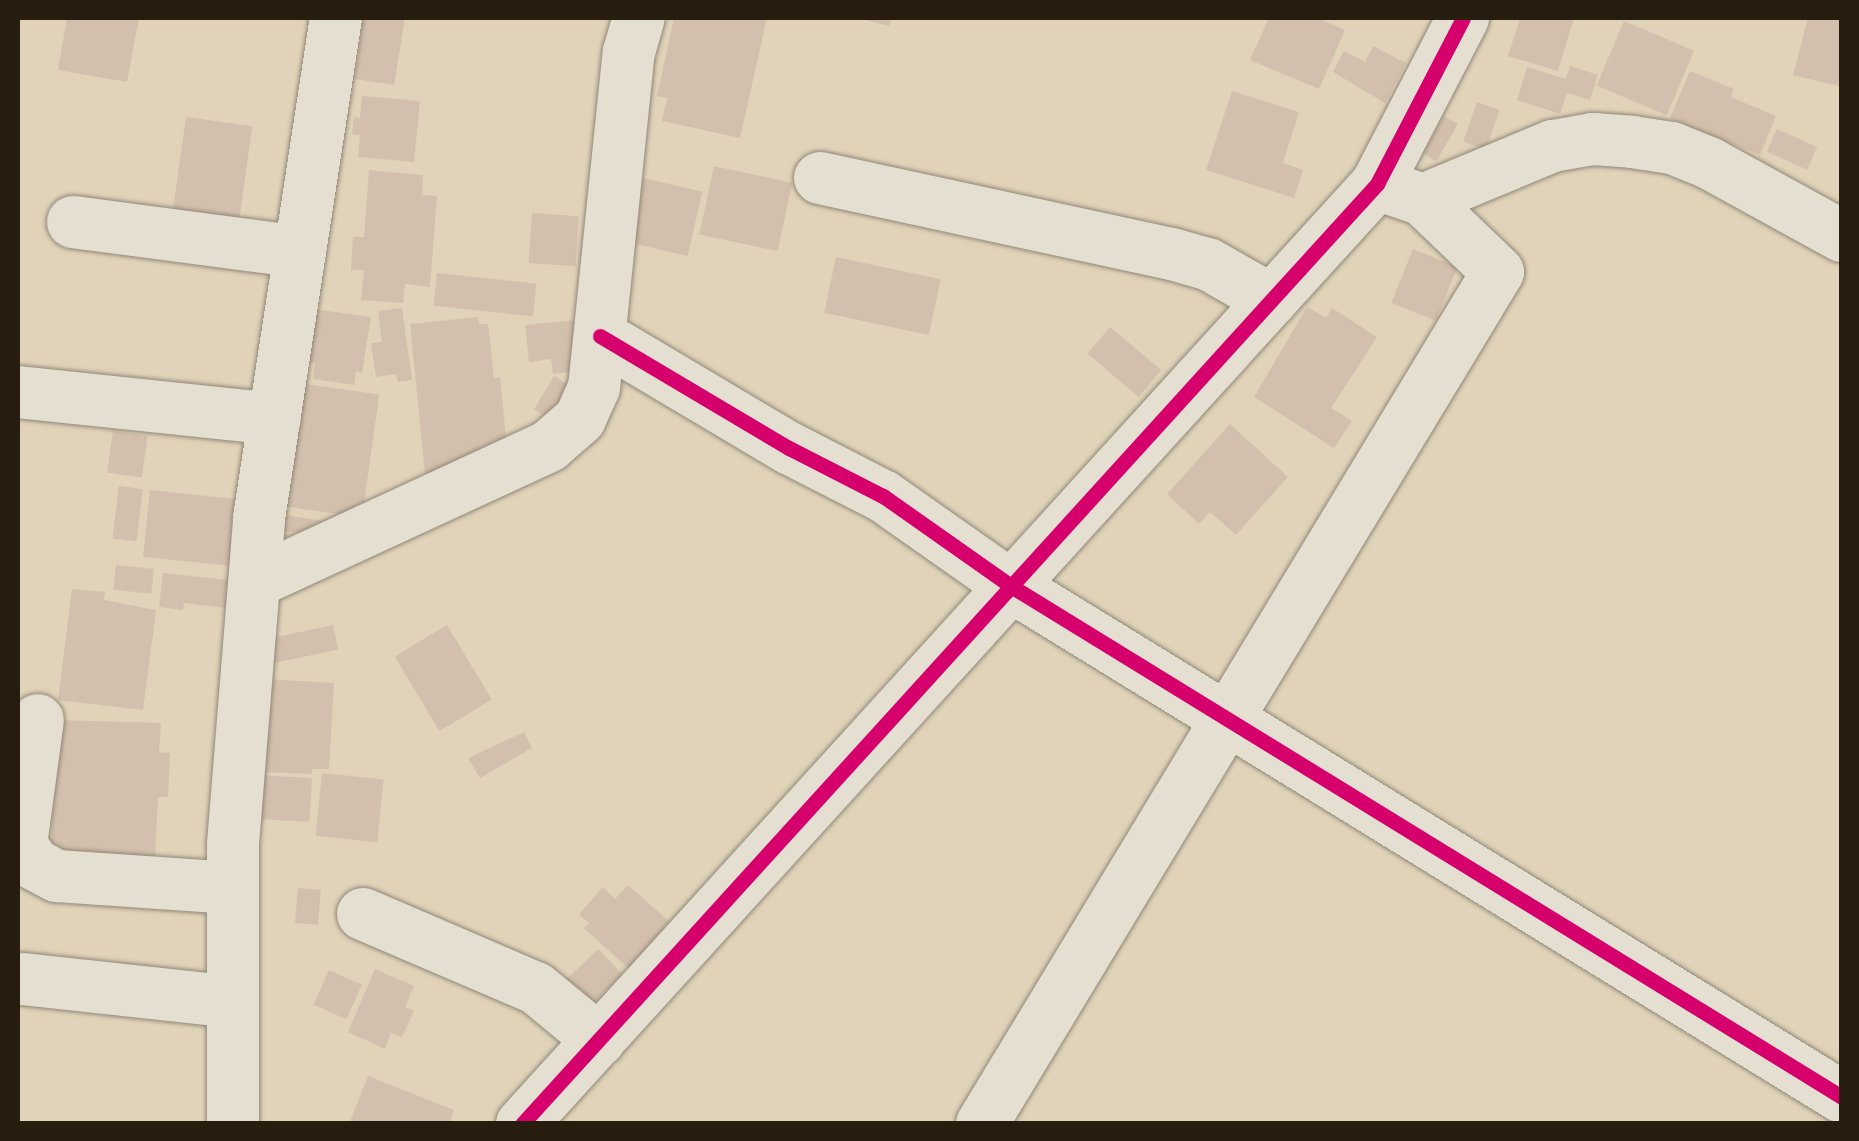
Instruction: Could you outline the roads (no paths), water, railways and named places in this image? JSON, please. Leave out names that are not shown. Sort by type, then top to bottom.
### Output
[{"type":"street","points":[[233,1124],[233,888],[255,582],[274,419],[336,18]]},
{"type":"street","points":[[255,582],[549,446],[580,419],[594,388],[629,52],[639,18]]},
{"type":"street","points":[[1400,192],[1464,18]]},
{"type":"street","points":[[522,1124],[1271,300],[1400,192],[1553,146],[1594,139],[1632,142],[1672,148],[1708,163],[1842,236]]},
{"type":"street","points":[[820,178],[1172,254],[1208,264],[1271,300]]},
{"type":"street","points":[[982,1124],[1498,272],[1400,192]]},
{"type":"street","points":[[73,222],[300,252]]},
{"type":"street","points":[[600,336],[788,448],[883,496],[1011,586],[1842,1097]]},
{"type":"street","points":[[18,392],[274,419]]},
{"type":"street","points":[[38,720],[19,842],[34,864],[57,876],[233,888]]},
{"type":"street","points":[[363,914],[536,988],[599,1040]]},
{"type":"street","points":[[22,979],[233,1002]]}]
